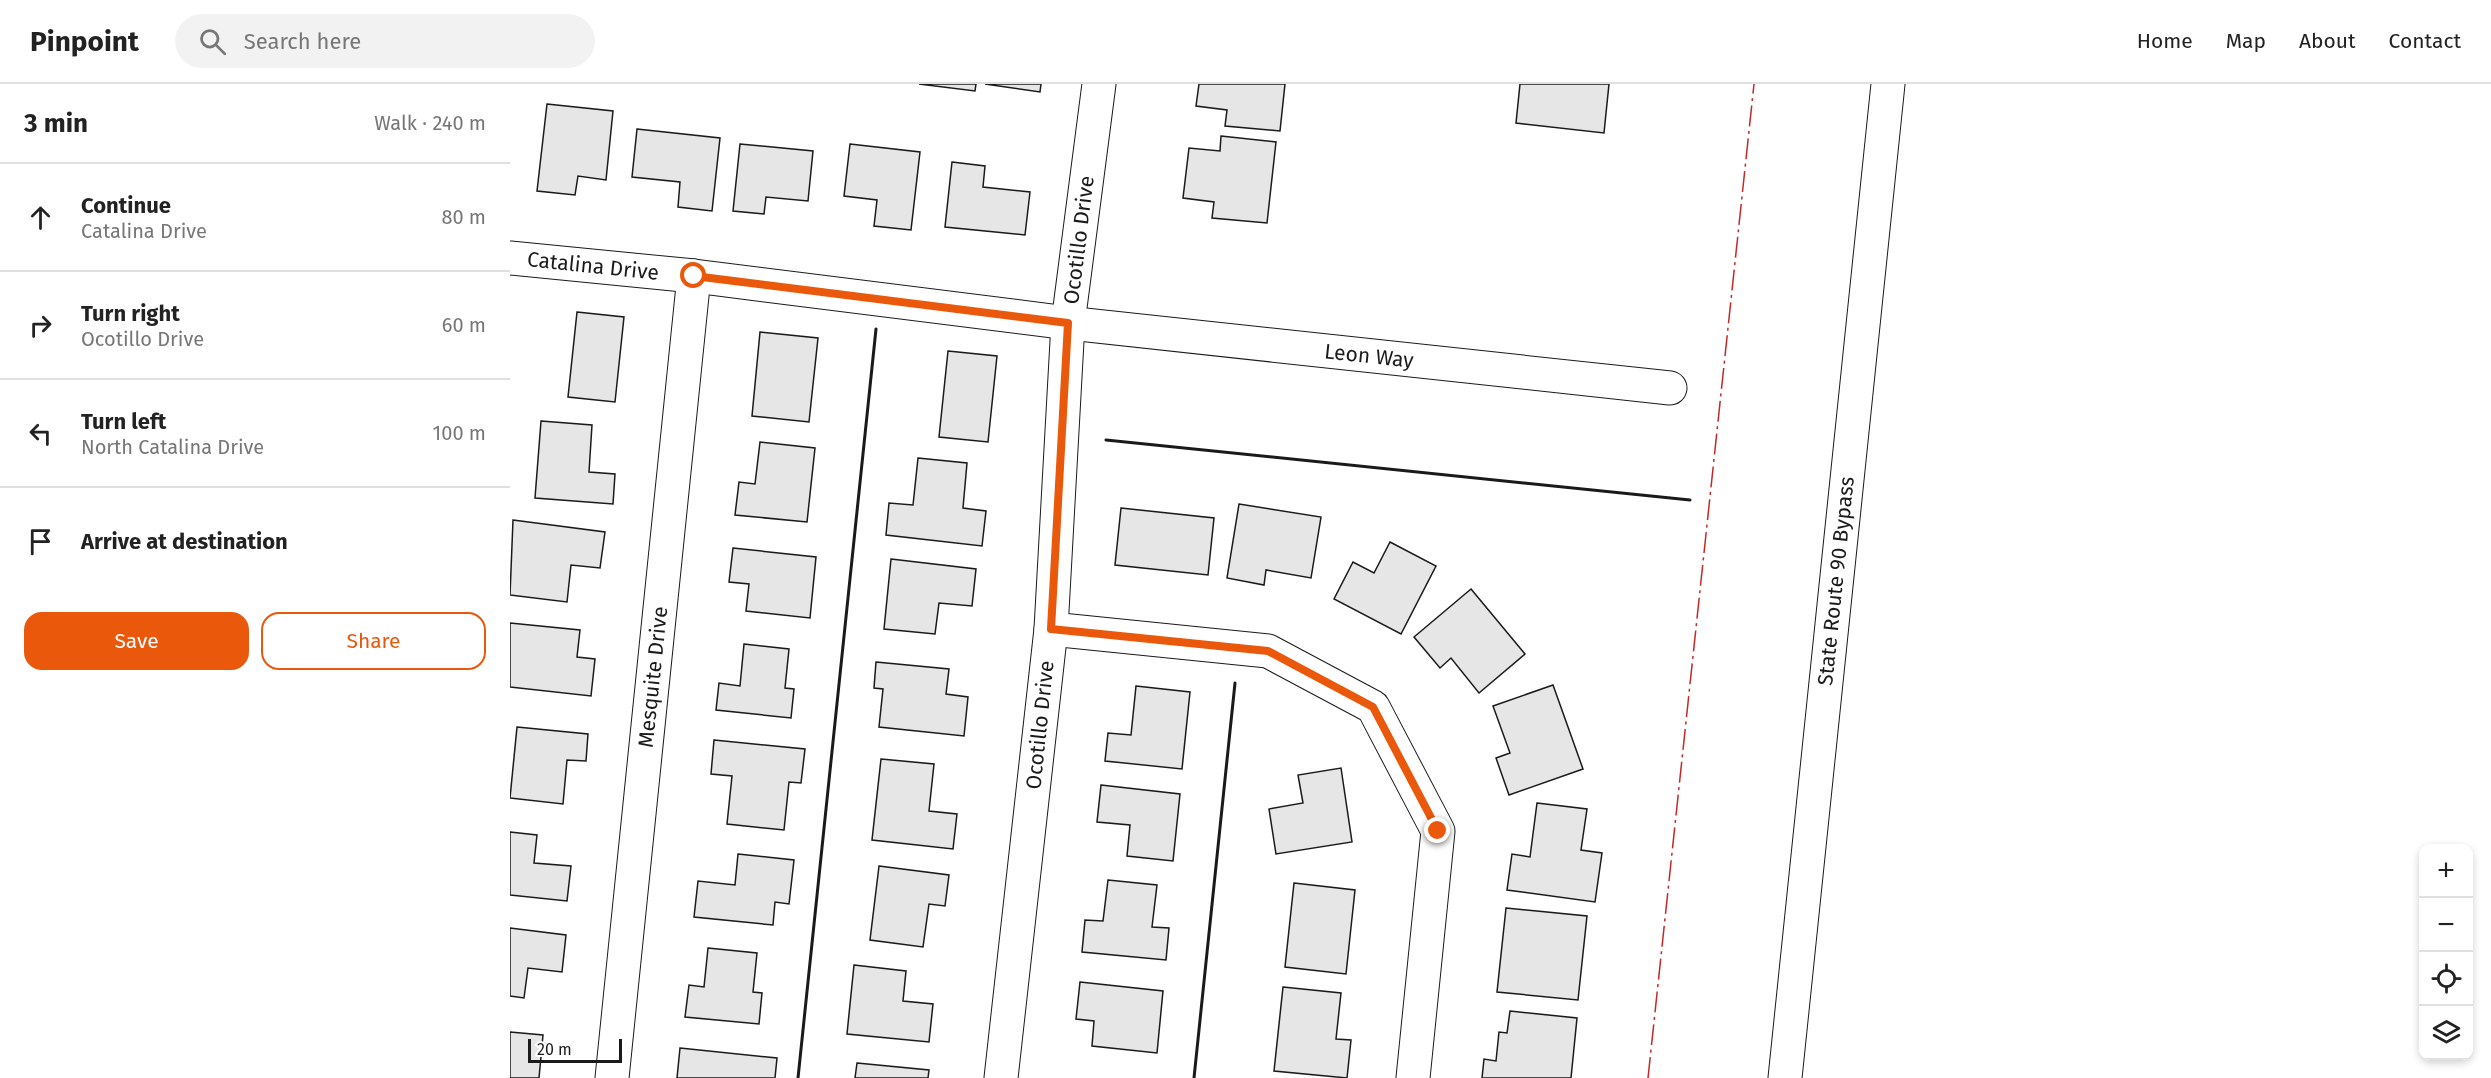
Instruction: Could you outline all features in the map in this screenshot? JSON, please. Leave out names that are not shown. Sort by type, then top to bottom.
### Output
[{"type":"main road","name":"Ocotillo Drive","points":[[1001,1078],[1051,629],[1068,323],[1099,84]]},
{"type":"main road","name":"State Route 90 Bypass","points":[[1785,1078],[1888,84]]},
{"type":"main road","name":"Catalina Drive","points":[[510,258],[694,276],[1068,323]]},
{"type":"main road","name":"Mesquite Drive","points":[[612,1078],[694,276]]},
{"type":"main road","name":"Leon Way","points":[[1068,323],[1670,388]]},
{"type":"main road","points":[[1051,629],[1268,651],[1373,707],[1438,831],[1413,1078]]},
{"type":"building","points":[[919,84],[976,84],[975,91]]},
{"type":"building","points":[[985,84],[1041,84],[1040,92]]},
{"type":"building","points":[[1199,84],[1285,84],[1280,131],[1225,126],[1227,110],[1196,106]]},
{"type":"building","points":[[1520,84],[1609,84],[1604,133],[1516,123]]},
{"type":"building","points":[[547,104],[613,111],[606,180],[578,176],[575,195],[537,191]]},
{"type":"building","points":[[637,129],[720,138],[712,211],[678,207],[680,182],[632,177]]},
{"type":"building","points":[[1221,136],[1276,142],[1267,223],[1212,218],[1214,202],[1183,198],[1189,148],[1220,151]]},
{"type":"building","points":[[740,144],[813,151],[808,201],[766,197],[764,214],[733,211]]},
{"type":"building","points":[[850,144],[920,152],[911,230],[874,226],[877,200],[844,196]]},
{"type":"building","points":[[952,162],[985,166],[983,187],[1030,192],[1025,235],[945,227]]},
{"type":"building","points":[[577,312],[624,317],[615,402],[568,397]]},
{"type":"building","points":[[760,332],[818,338],[809,422],[752,416]]},
{"type":"building","points":[[948,351],[997,356],[988,442],[939,437]]},
{"type":"building","points":[[541,421],[592,425],[589,472],[615,474],[613,504],[535,498]]},
{"type":"building","points":[[760,442],[815,448],[807,522],[735,515],[739,482],[755,484]]},
{"type":"building","points":[[918,458],[967,463],[963,508],[986,511],[982,546],[886,535],[889,503],[913,505]]},
{"type":"building","points":[[1239,504],[1321,517],[1311,578],[1266,570],[1264,585],[1227,578]]},
{"type":"building","points":[[1121,508],[1214,518],[1208,575],[1115,565]]},
{"type":"building","points":[[513,520],[605,532],[600,568],[571,565],[567,602],[510,595]]},
{"type":"building","points":[[1390,542],[1436,566],[1401,634],[1334,599],[1353,562],[1374,573]]},
{"type":"building","points":[[733,548],[816,557],[810,618],[746,611],[749,584],[729,582]]},
{"type":"building","points":[[891,559],[976,569],[972,606],[939,603],[935,634],[884,629]]},
{"type":"building","points":[[1471,589],[1525,654],[1479,693],[1451,658],[1440,668],[1414,637]]},
{"type":"building","points":[[510,623],[580,630],[577,657],[595,659],[591,696],[510,687]]},
{"type":"building","points":[[744,644],[789,649],[785,688],[794,689],[791,718],[716,710],[719,683],[740,686]]},
{"type":"building","points":[[876,662],[949,669],[946,694],[968,697],[964,736],[879,727],[883,689],[874,688]]},
{"type":"building","points":[[1553,685],[1583,769],[1509,795],[1496,758],[1510,753],[1493,706]]},
{"type":"building","points":[[1136,686],[1190,692],[1182,769],[1105,761],[1108,733],[1131,735]]},
{"type":"building","points":[[517,727],[588,734],[586,761],[567,760],[563,804],[510,798]]},
{"type":"building","points":[[714,740],[805,749],[801,783],[789,782],[784,830],[727,824],[732,776],[711,774]]},
{"type":"building","points":[[881,759],[934,764],[929,811],[957,814],[953,849],[872,840]]},
{"type":"building","points":[[1341,768],[1352,842],[1276,854],[1269,809],[1303,803],[1298,775]]},
{"type":"building","points":[[1101,785],[1180,794],[1173,861],[1127,856],[1130,825],[1097,822]]},
{"type":"building","points":[[1537,803],[1587,809],[1581,850],[1602,853],[1595,902],[1507,890],[1512,854],[1530,857]]},
{"type":"building","points":[[510,832],[537,835],[534,863],[571,866],[567,901],[510,895]]},
{"type":"building","points":[[738,854],[794,860],[789,904],[775,902],[773,925],[694,917],[698,881],[735,885]]},
{"type":"building","points":[[879,866],[949,875],[945,906],[929,904],[923,947],[870,940]]},
{"type":"building","points":[[1108,880],[1157,885],[1152,927],[1169,928],[1166,960],[1082,952],[1085,920],[1103,921]]},
{"type":"building","points":[[1294,883],[1355,890],[1346,974],[1285,967]]},
{"type":"building","points":[[1506,908],[1587,916],[1578,1000],[1497,992]]},
{"type":"building","points":[[510,928],[566,935],[562,972],[528,968],[524,998],[510,996]]},
{"type":"building","points":[[708,948],[757,953],[753,992],[762,993],[759,1024],[685,1017],[689,985],[704,987]]},
{"type":"building","points":[[854,965],[906,971],[903,1001],[933,1004],[929,1042],[847,1034]]},
{"type":"building","points":[[1080,982],[1163,991],[1157,1053],[1092,1046],[1094,1021],[1076,1019]]},
{"type":"building","points":[[1283,987],[1341,993],[1336,1039],[1351,1040],[1347,1078],[1274,1071]]},
{"type":"building","points":[[1510,1011],[1577,1018],[1571,1078],[1482,1078],[1484,1059],[1496,1061],[1499,1032],[1507,1033]]},
{"type":"building","points":[[510,1032],[543,1035],[539,1078],[510,1078]]},
{"type":"building","points":[[680,1048],[777,1058],[775,1078],[677,1078]]},
{"type":"building","points":[[857,1063],[929,1070],[928,1078],[855,1078]]},
{"type":"wall","points":[[798,1078],[876,329]]},
{"type":"wall","points":[[1106,440],[1690,500]]},
{"type":"wall","points":[[1194,1078],[1235,683]]},
{"type":"power","points":[[1648,1078],[1754,84]]},
{"type":"route","points":[[694,276],[1068,323],[1051,629],[1268,651],[1373,707],[1438,831]]}]
